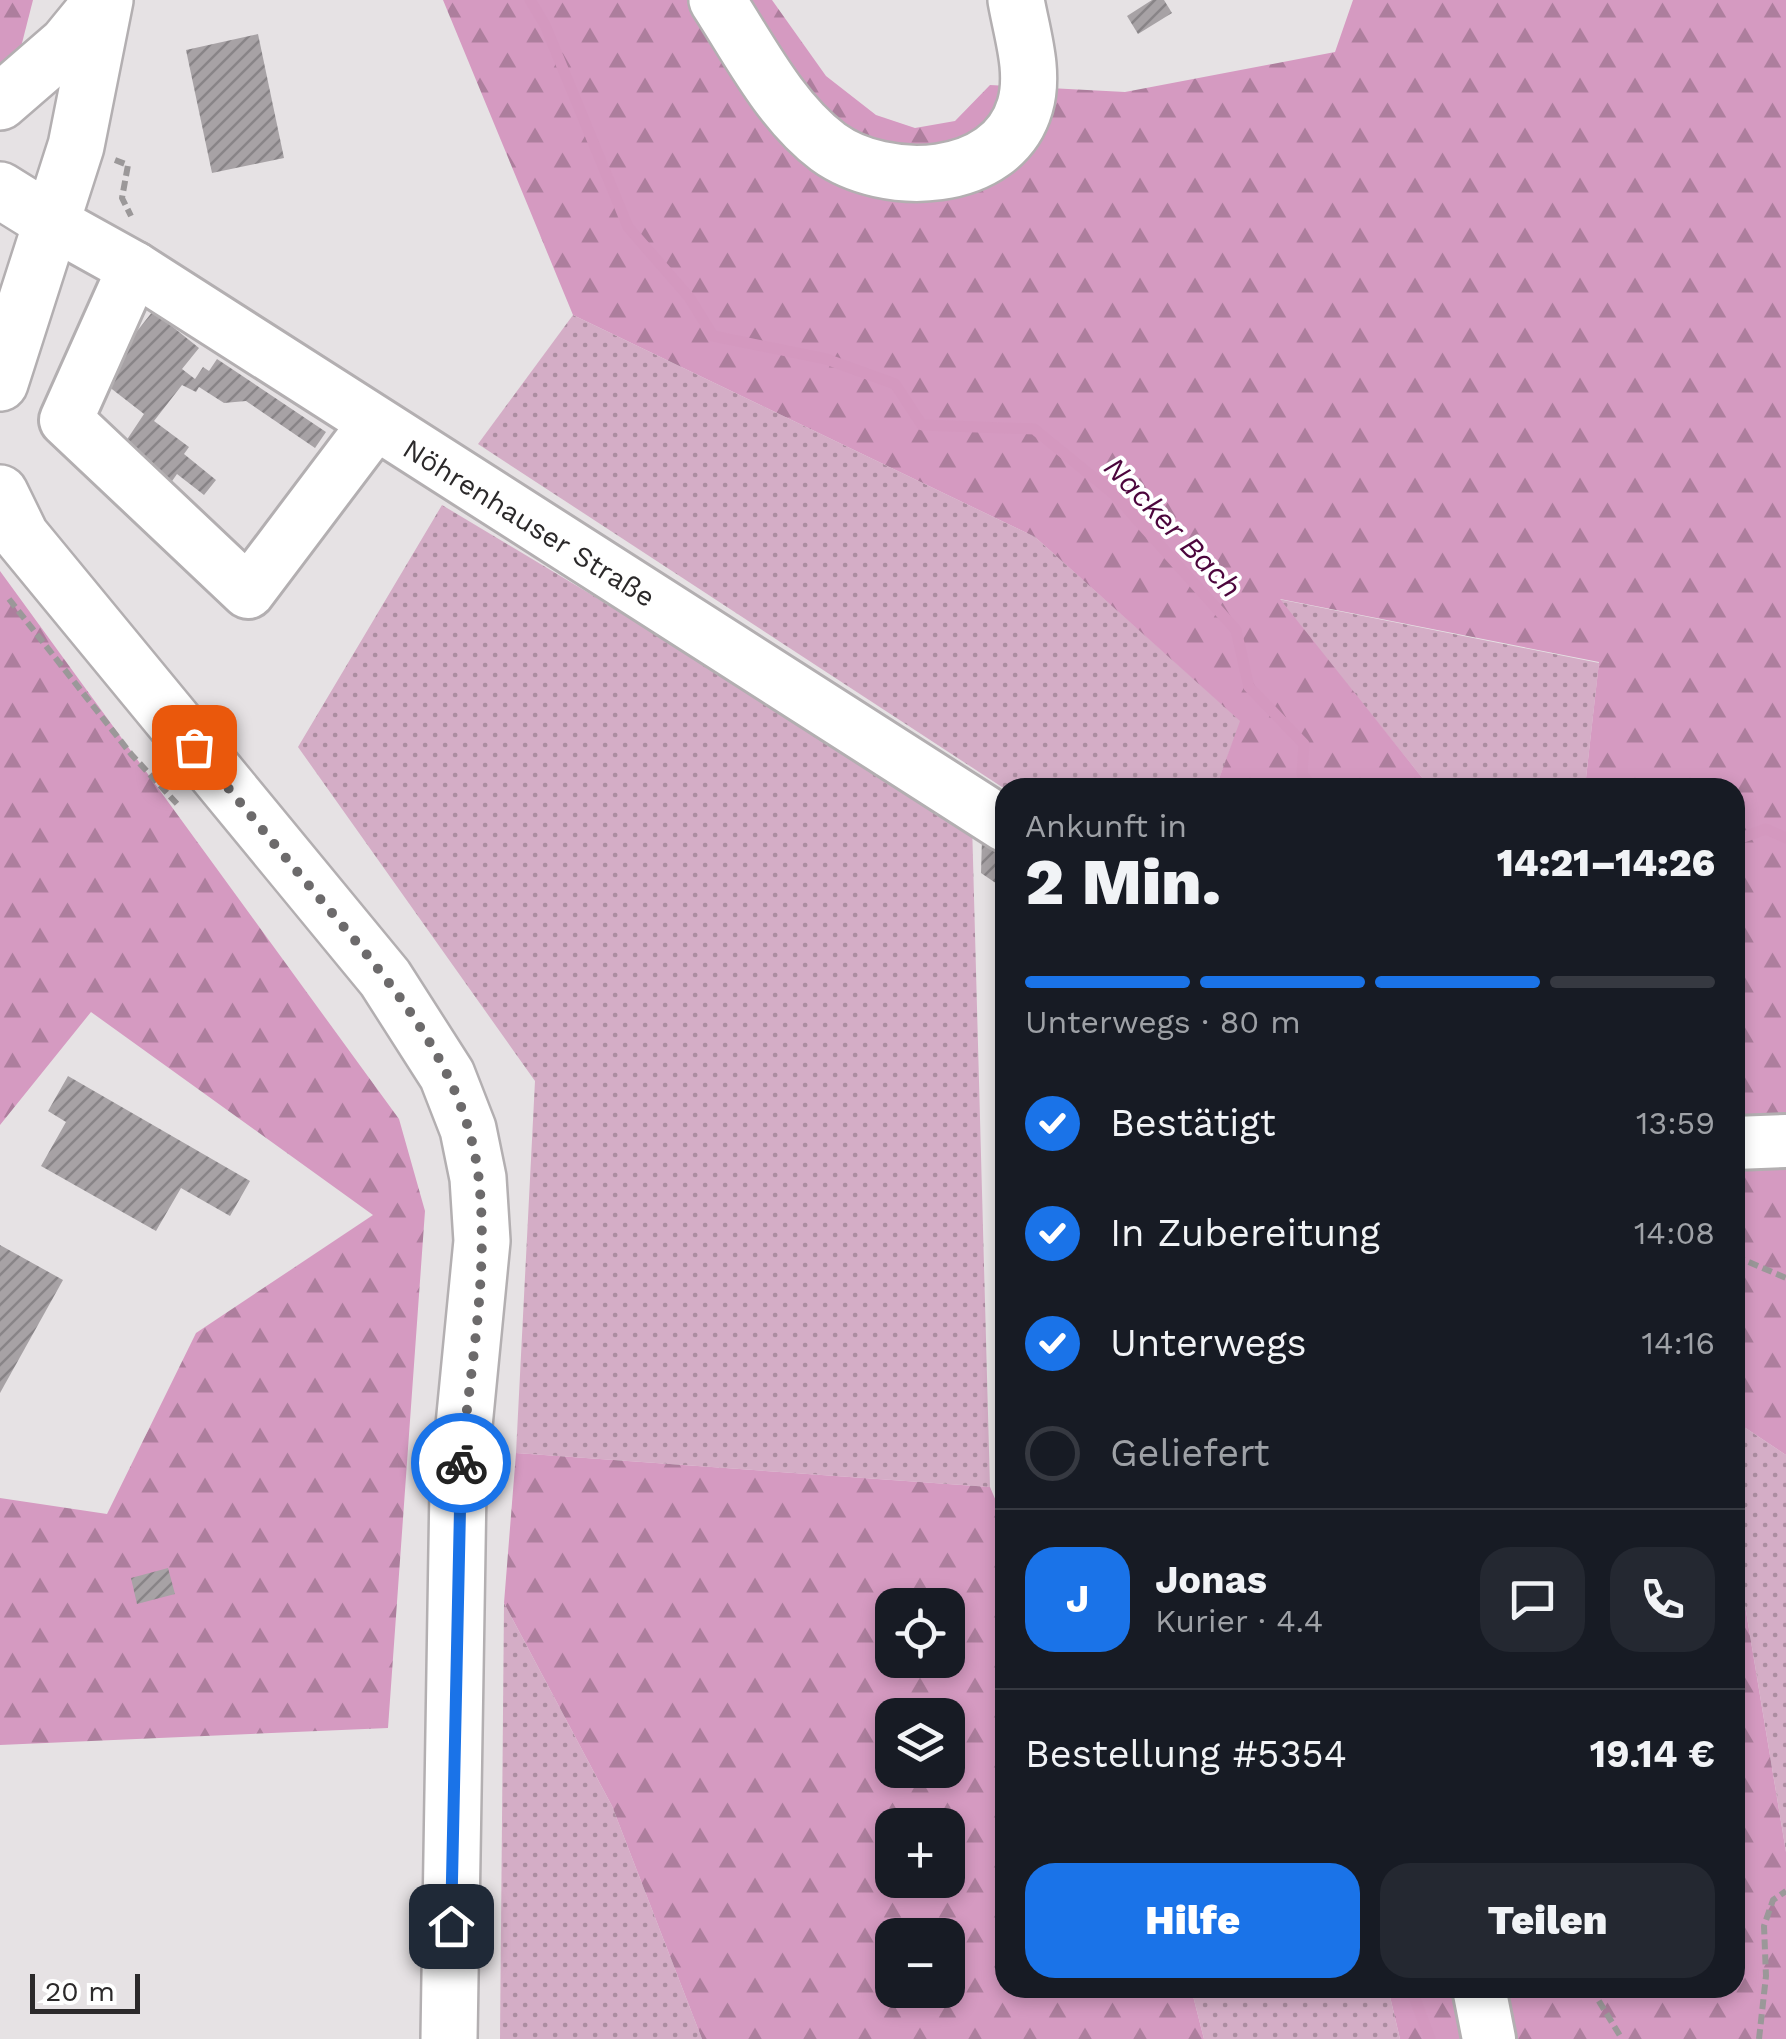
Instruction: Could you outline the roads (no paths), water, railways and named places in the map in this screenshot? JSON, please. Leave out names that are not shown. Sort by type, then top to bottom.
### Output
[{"type":"main road","points":[[0,102],[67,44],[104,0]]},
{"type":"main road","points":[[0,383],[87,107],[104,0]]},
{"type":"main road","points":[[717,0],[780,94],[828,147],[868,167],[908,174],[941,172],[966,164],[1000,145],[1014,129],[1026,104],[1029,65],[1016,0]]},
{"type":"main road","points":[[0,190],[53,223]]},
{"type":"main road","points":[[0,493],[21,536],[386,978],[447,1075],[468,1129],[478,1178],[482,1241],[458,1488],[450,2039]]},
{"type":"street","name":"Nöhrenhauser Straße","points":[[53,223],[134,268],[995,819]]},
{"type":"street","points":[[134,268],[66,420],[248,592],[374,425]]},
{"type":"street","points":[[1745,1143],[1786,1141]]},
{"type":"street","points":[[1481,1998],[1488,2039]]},
{"type":"waterway","name":"Nacker Bach","points":[[530,0],[545,25],[628,227],[689,297],[713,336],[826,359],[895,384],[922,425],[1034,429],[1115,495],[1236,630],[1249,687],[1304,744],[1302,774],[1305,778]]},
{"type":"waterway","name":"Nacker Bach","points":[[1745,836],[1766,829],[1786,838]]},
{"type":"waterway","points":[[1415,1998],[1430,2039]]}]
